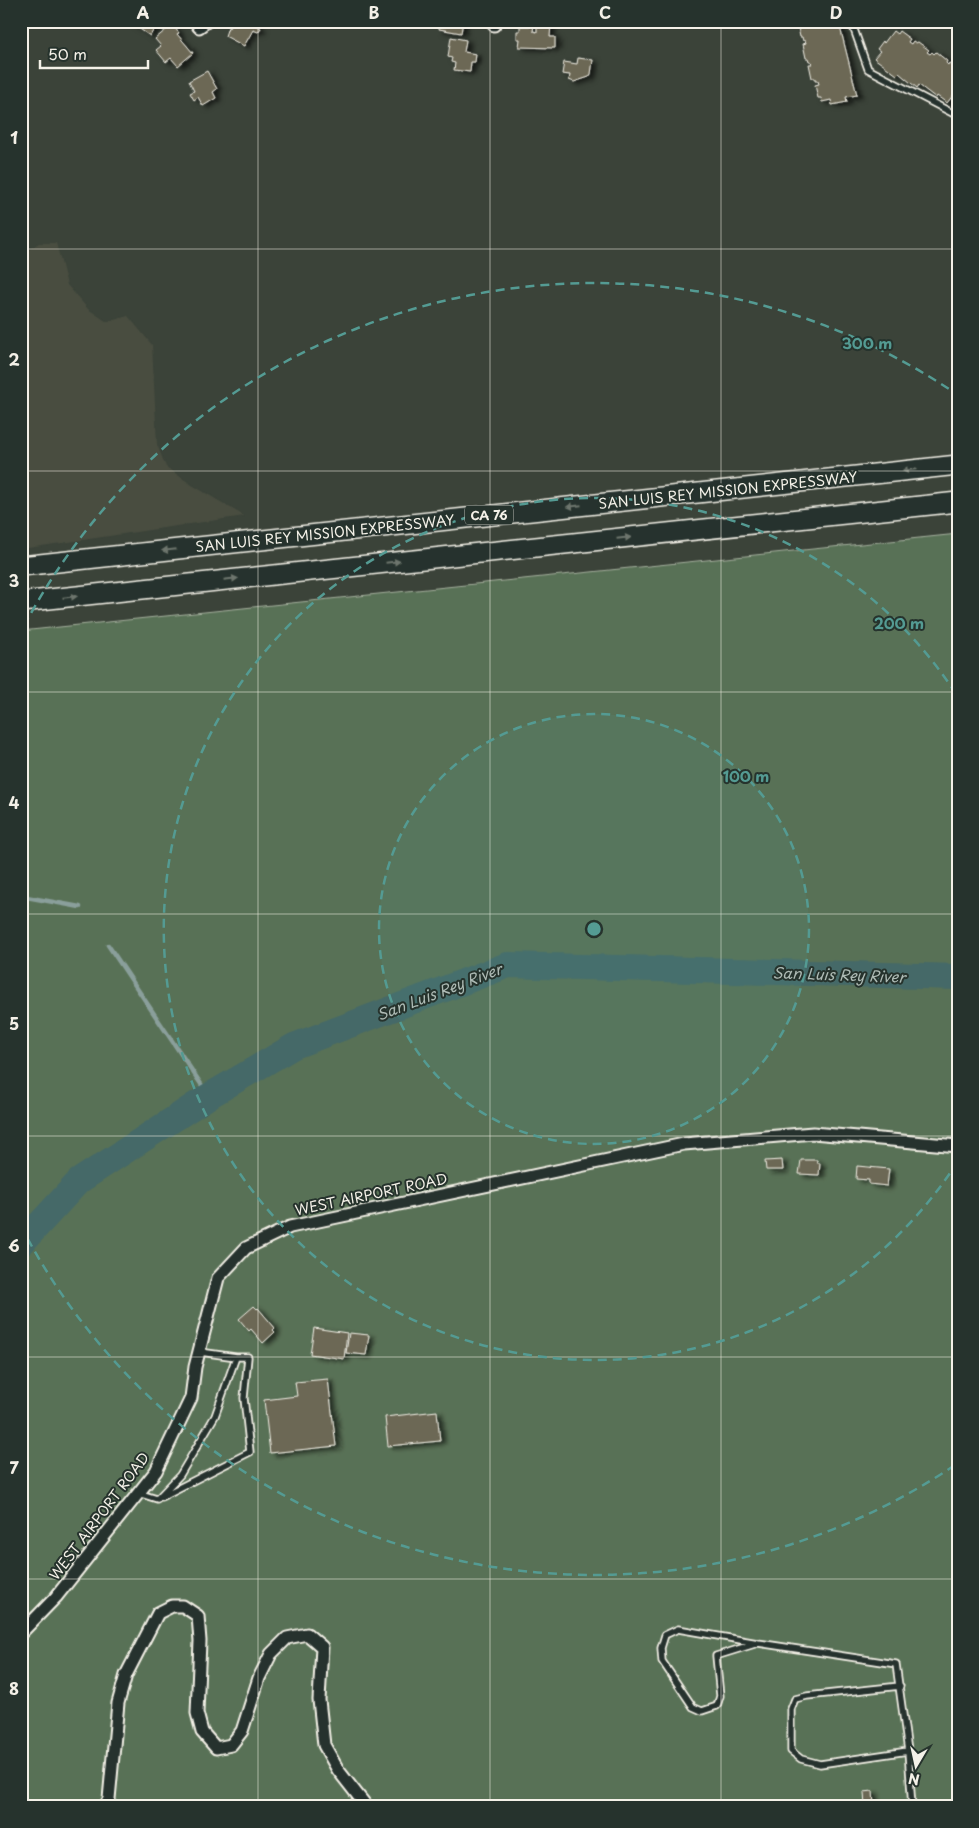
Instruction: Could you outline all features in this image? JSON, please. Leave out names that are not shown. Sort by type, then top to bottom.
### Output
[{"type":"highway","name":"SAN LUIS REY MISSION EXPRESSWAY","points":[[21,566],[958,465]]},
{"type":"highway","points":[[21,602],[958,502]]},
{"type":"street","name":"WEST AIRPORT ROAD","points":[[21,1633],[56,1597],[156,1471],[191,1398],[218,1278],[246,1248],[290,1227],[684,1144],[813,1133],[958,1146]]},
{"type":"street","points":[[105,1807],[109,1799],[118,1703],[126,1674],[158,1613],[172,1606],[183,1606],[198,1616],[200,1641],[197,1713],[202,1732],[216,1748],[231,1745],[242,1731],[259,1678],[271,1654],[286,1638],[307,1634],[322,1647],[319,1700],[324,1745],[338,1770],[366,1807]]},
{"type":"lane","points":[[850,21],[868,69],[958,116]]},
{"type":"lane","points":[[138,1493],[157,1499],[250,1452],[244,1398],[248,1358],[200,1352]]},
{"type":"lane","points":[[157,1499],[180,1475],[215,1416],[236,1357]]},
{"type":"lane","points":[[758,1643],[716,1656],[720,1696],[716,1706],[702,1712],[693,1707],[662,1660],[661,1648],[665,1635],[678,1629],[896,1664],[908,1751],[912,1807]]},
{"type":"lane","points":[[900,1686],[807,1696],[795,1700],[791,1709],[791,1751],[801,1759],[820,1764],[908,1751]]},
{"type":"shaded area","points":[[39,243],[56,243],[67,285],[88,309],[107,322],[128,316],[152,345],[157,445],[166,467],[244,516],[21,549],[21,261],[23,253]]},
{"type":"green space","points":[[958,534],[958,1807],[21,1807],[21,631]]},
{"type":"building","points":[[128,21],[159,21],[150,36]]},
{"type":"building","points":[[233,21],[257,21],[256,25],[261,28],[258,32],[253,30],[244,46],[225,36],[228,27]]},
{"type":"building","points":[[440,21],[463,21],[461,33],[439,29]]},
{"type":"building","points":[[800,21],[837,21],[837,24],[839,23],[857,95],[846,97],[847,102],[832,105],[831,100],[822,102],[821,98],[818,98],[815,85],[819,84],[818,81],[815,81],[815,78],[812,78],[809,64],[812,64],[806,58],[803,44],[806,43],[800,37],[797,23]]},
{"type":"building","points":[[537,24],[551,24],[550,37],[555,37],[555,48],[519,47],[520,39],[517,39],[517,31],[520,31],[520,26],[534,26],[533,31],[537,32]]},
{"type":"building","points":[[172,25],[193,53],[178,66],[171,58],[166,62],[156,50],[161,46],[155,39]]},
{"type":"building","points":[[893,31],[897,34],[899,31],[910,39],[908,42],[911,44],[913,41],[918,42],[929,50],[927,52],[930,54],[936,52],[947,61],[948,65],[949,63],[953,65],[954,63],[958,66],[958,89],[947,103],[937,96],[936,98],[919,85],[917,88],[899,73],[897,75],[874,58],[880,51],[877,49]]},
{"type":"building","points":[[451,37],[466,40],[464,52],[476,54],[475,62],[471,62],[470,72],[454,70],[455,63],[451,62],[452,58],[448,57]]},
{"type":"building","points":[[578,58],[593,60],[591,74],[589,77],[574,82],[569,80],[570,75],[562,74],[564,62],[577,64]]},
{"type":"building","points":[[207,71],[217,89],[213,92],[216,98],[203,106],[198,97],[194,100],[190,93],[194,91],[189,81]]},
{"type":"building","points":[[782,1160],[783,1170],[766,1170],[765,1161]]},
{"type":"building","points":[[801,1160],[817,1160],[817,1163],[820,1163],[819,1175],[799,1174]]},
{"type":"building","points":[[857,1166],[889,1169],[887,1186],[869,1184],[869,1180],[856,1179]]},
{"type":"building","points":[[254,1306],[258,1308],[275,1328],[273,1330],[275,1332],[263,1343],[239,1319]]},
{"type":"building","points":[[314,1328],[347,1333],[344,1359],[310,1354]]},
{"type":"building","points":[[349,1333],[369,1335],[366,1355],[346,1353]]},
{"type":"building","points":[[328,1379],[336,1446],[270,1453],[264,1400],[297,1396],[295,1382]]},
{"type":"building","points":[[437,1411],[440,1441],[388,1446],[385,1417]]},
{"type":"building","points":[[873,1791],[874,1807],[865,1807],[864,1792]]},
{"type":"waterway","points":[[21,896],[80,907]]},
{"type":"waterway","points":[[108,945],[209,1096]]},
{"type":"waterway","name":"San Luis Rey River","points":[[21,1244],[79,1181],[209,1096],[294,1046],[508,965],[958,977]]}]
